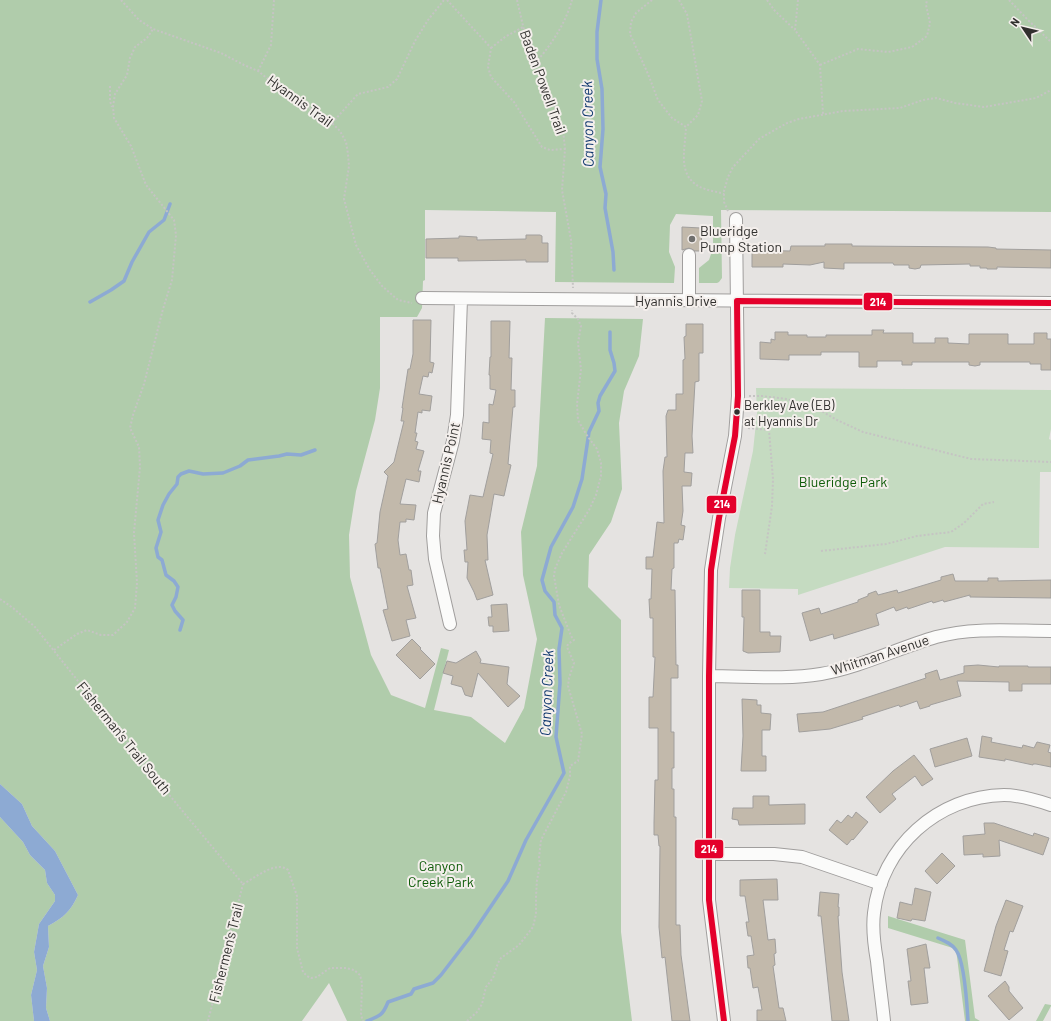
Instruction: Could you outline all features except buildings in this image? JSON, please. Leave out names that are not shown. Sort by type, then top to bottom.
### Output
[{"type":"street","points":[[724,1021],[709,900],[709,676],[711,570],[719,518],[735,436],[738,396],[736,218]]},
{"type":"street","points":[[689,255],[689,301]]},
{"type":"street","name":"Hyannis Drive","points":[[419,301],[460,299],[1051,304]]},
{"type":"street","name":"Hyannis Point","points":[[450,624],[435,559],[433,536],[434,513],[453,441],[457,415],[460,299]]},
{"type":"street","name":"Whitman Avenue","points":[[709,676],[802,676],[843,669],[910,645],[963,632],[1051,631]]},
{"type":"street","points":[[884,1021],[872,932],[874,911],[881,884],[888,866],[898,850],[912,832],[930,819],[948,808],[986,796],[1004,795],[1029,798],[1051,805]]},
{"type":"street","points":[[709,854],[774,854],[802,857],[881,884]]},
{"type":"path","name":"Hyannis Trail","points":[[121,0],[139,20],[153,29],[221,53],[258,71],[283,91],[340,131],[346,142],[349,166],[344,199],[356,246],[370,270],[382,286],[398,300],[419,301]]},
{"type":"path","points":[[258,71],[272,46],[274,0]]},
{"type":"path","points":[[332,124],[358,94],[388,87],[397,80],[415,41],[428,20],[444,0]]},
{"type":"path","points":[[447,0],[491,48]]},
{"type":"path","name":"Baden Powell Trail","points":[[517,0],[523,27],[538,60],[563,130],[565,149],[562,190],[571,240],[573,284]]},
{"type":"path","points":[[538,60],[548,48],[563,24],[572,0]]},
{"type":"path","points":[[652,0],[636,13],[631,22],[630,34],[658,100],[672,118],[686,127]]},
{"type":"path","points":[[679,0],[687,14],[702,101],[698,115],[686,127],[684,168],[688,178],[696,185],[724,194]]},
{"type":"path","points":[[767,0],[776,12],[796,30],[820,65],[823,114]]},
{"type":"path","points":[[796,30],[798,0]]},
{"type":"path","points":[[820,65],[858,49],[888,52],[912,47],[927,36],[930,23],[926,5],[927,0]]},
{"type":"path","points":[[1009,0],[1051,42]]},
{"type":"path","points":[[523,27],[505,37],[491,48],[488,67],[491,77],[514,102],[542,147],[550,150],[565,149]]},
{"type":"path","points":[[112,107],[115,94],[127,75],[130,58],[135,47],[147,38],[153,29]]},
{"type":"path","points":[[54,650],[76,634],[87,630],[100,635],[113,635],[127,622],[135,608],[137,583],[134,524],[140,467],[139,447],[130,428],[144,384],[172,280],[176,235],[174,220],[146,185],[131,146],[114,118],[110,101],[110,86]]},
{"type":"path","points":[[736,218],[728,212],[724,202],[724,194],[728,177],[733,167],[760,139],[787,123],[799,119],[843,111],[900,108],[923,100],[936,98],[955,103],[984,107],[1036,98],[1051,90]]},
{"type":"path","points":[[467,1021],[477,1012],[482,1004],[486,987],[493,978],[501,958],[519,945],[533,927],[536,914],[537,880],[540,865],[540,840],[566,792],[570,776],[570,766],[578,761],[582,734],[568,686],[574,663],[567,646],[574,640],[559,605],[554,576],[555,568],[562,553],[589,510],[596,495],[601,476],[601,462],[596,449],[578,420],[577,404],[581,369],[578,343],[581,326],[578,319],[572,313]]},
{"type":"path","points":[[738,396],[762,396],[786,399],[813,406],[837,420],[863,432],[972,459],[1051,462]]},
{"type":"path","points":[[748,428],[769,430],[773,479],[772,506],[765,554]]},
{"type":"path","points":[[821,551],[886,544],[917,536],[950,532],[964,523],[983,504],[994,502]]},
{"type":"path","name":"Fisherman's Trail South","points":[[0,599],[35,627],[243,884]]},
{"type":"path","points":[[243,884],[273,868],[281,866],[288,870],[297,896],[297,948],[303,972],[311,978],[317,977],[330,968],[346,968],[354,970],[360,975],[362,983],[361,1015],[363,1021]]},
{"type":"path","name":"Fishermen's Trail","points":[[208,1021],[243,884]]},
{"type":"green space","name":"Canyon Creek Park","points":[[0,0],[1051,0],[1051,212],[721,210],[722,278],[717,283],[699,283],[699,268],[709,260],[713,248],[713,216],[676,214],[670,225],[669,252],[675,267],[674,283],[555,282],[556,212],[425,210],[425,280],[423,281],[422,308],[417,317],[380,317],[380,388],[375,420],[356,491],[349,535],[350,577],[371,655],[391,695],[425,708],[441,648],[449,650],[434,710],[471,717],[505,743],[524,708],[537,639],[523,575],[521,532],[537,466],[545,318],[643,319],[639,356],[624,391],[619,423],[622,489],[611,522],[589,555],[588,587],[621,620],[621,932],[632,1021],[347,1021],[329,983],[302,1021],[50,1021],[46,1008],[47,988],[43,966],[49,947],[48,926],[66,914],[78,895],[55,851],[32,826],[22,804],[0,784]]},
{"type":"green space","name":"Blueridge Park","points":[[756,388],[1051,390],[1051,429],[1049,439],[1051,440],[1051,472],[1040,472],[1039,548],[945,547],[798,595],[798,589],[729,588],[730,568],[735,535],[753,451],[757,413]]},
{"type":"green space","points":[[0,817],[23,842],[30,855],[45,870],[47,883],[55,895],[55,901],[39,924],[34,952],[37,970],[31,995],[34,1021],[0,1021]]},
{"type":"green space","points":[[888,916],[965,940],[975,1018],[980,1021],[965,1021],[956,949],[888,928]]},
{"type":"green space","points":[[1045,1004],[1051,1006],[1043,1021],[1036,1021]]},
{"type":"water","points":[[0,784],[22,804],[32,826],[55,851],[78,895],[66,914],[48,926],[49,947],[43,966],[47,988],[46,1008],[50,1021],[34,1021],[31,995],[37,970],[34,952],[39,924],[55,901],[55,895],[47,883],[45,870],[30,855],[23,842],[0,817]]},
{"type":"waterway","name":"Canyon Creek","points":[[601,0],[597,32],[597,59],[602,89],[603,129],[600,167],[606,194],[605,208],[613,252],[614,270]]},
{"type":"waterway","points":[[90,302],[124,281],[132,262],[149,232],[164,220],[170,204]]},
{"type":"waterway","name":"Canyon Creek","points":[[367,1021],[380,1014],[388,1002],[411,994],[414,989],[433,983],[441,975],[471,936],[508,881],[526,840],[564,773],[556,737],[560,683],[559,649],[562,628],[555,615],[554,602],[545,591],[542,580],[551,547],[573,507],[582,479],[589,432],[599,411],[598,403],[600,396],[615,371],[610,350],[610,332]]},
{"type":"waterway","points":[[180,630],[183,620],[172,605],[176,597],[178,587],[174,581],[166,575],[162,560],[158,557],[156,548],[161,532],[158,520],[163,505],[177,484],[178,477],[189,471],[203,474],[223,473],[240,466],[248,460],[287,454],[301,455],[315,450]]},
{"type":"waterway","points":[[938,938],[956,950],[962,964],[968,1021]]},
{"type":"transit line","name":"214","points":[[724,1021],[709,900],[709,676],[711,570],[719,518],[735,436],[738,396],[737,301],[1051,303]]},
{"type":"place","name":"Blueridge Pump Station","points":[[692,239]]},
{"type":"place","name":"Berkley Ave (EB) at Hyannis Dr","points":[[737,412]]}]
